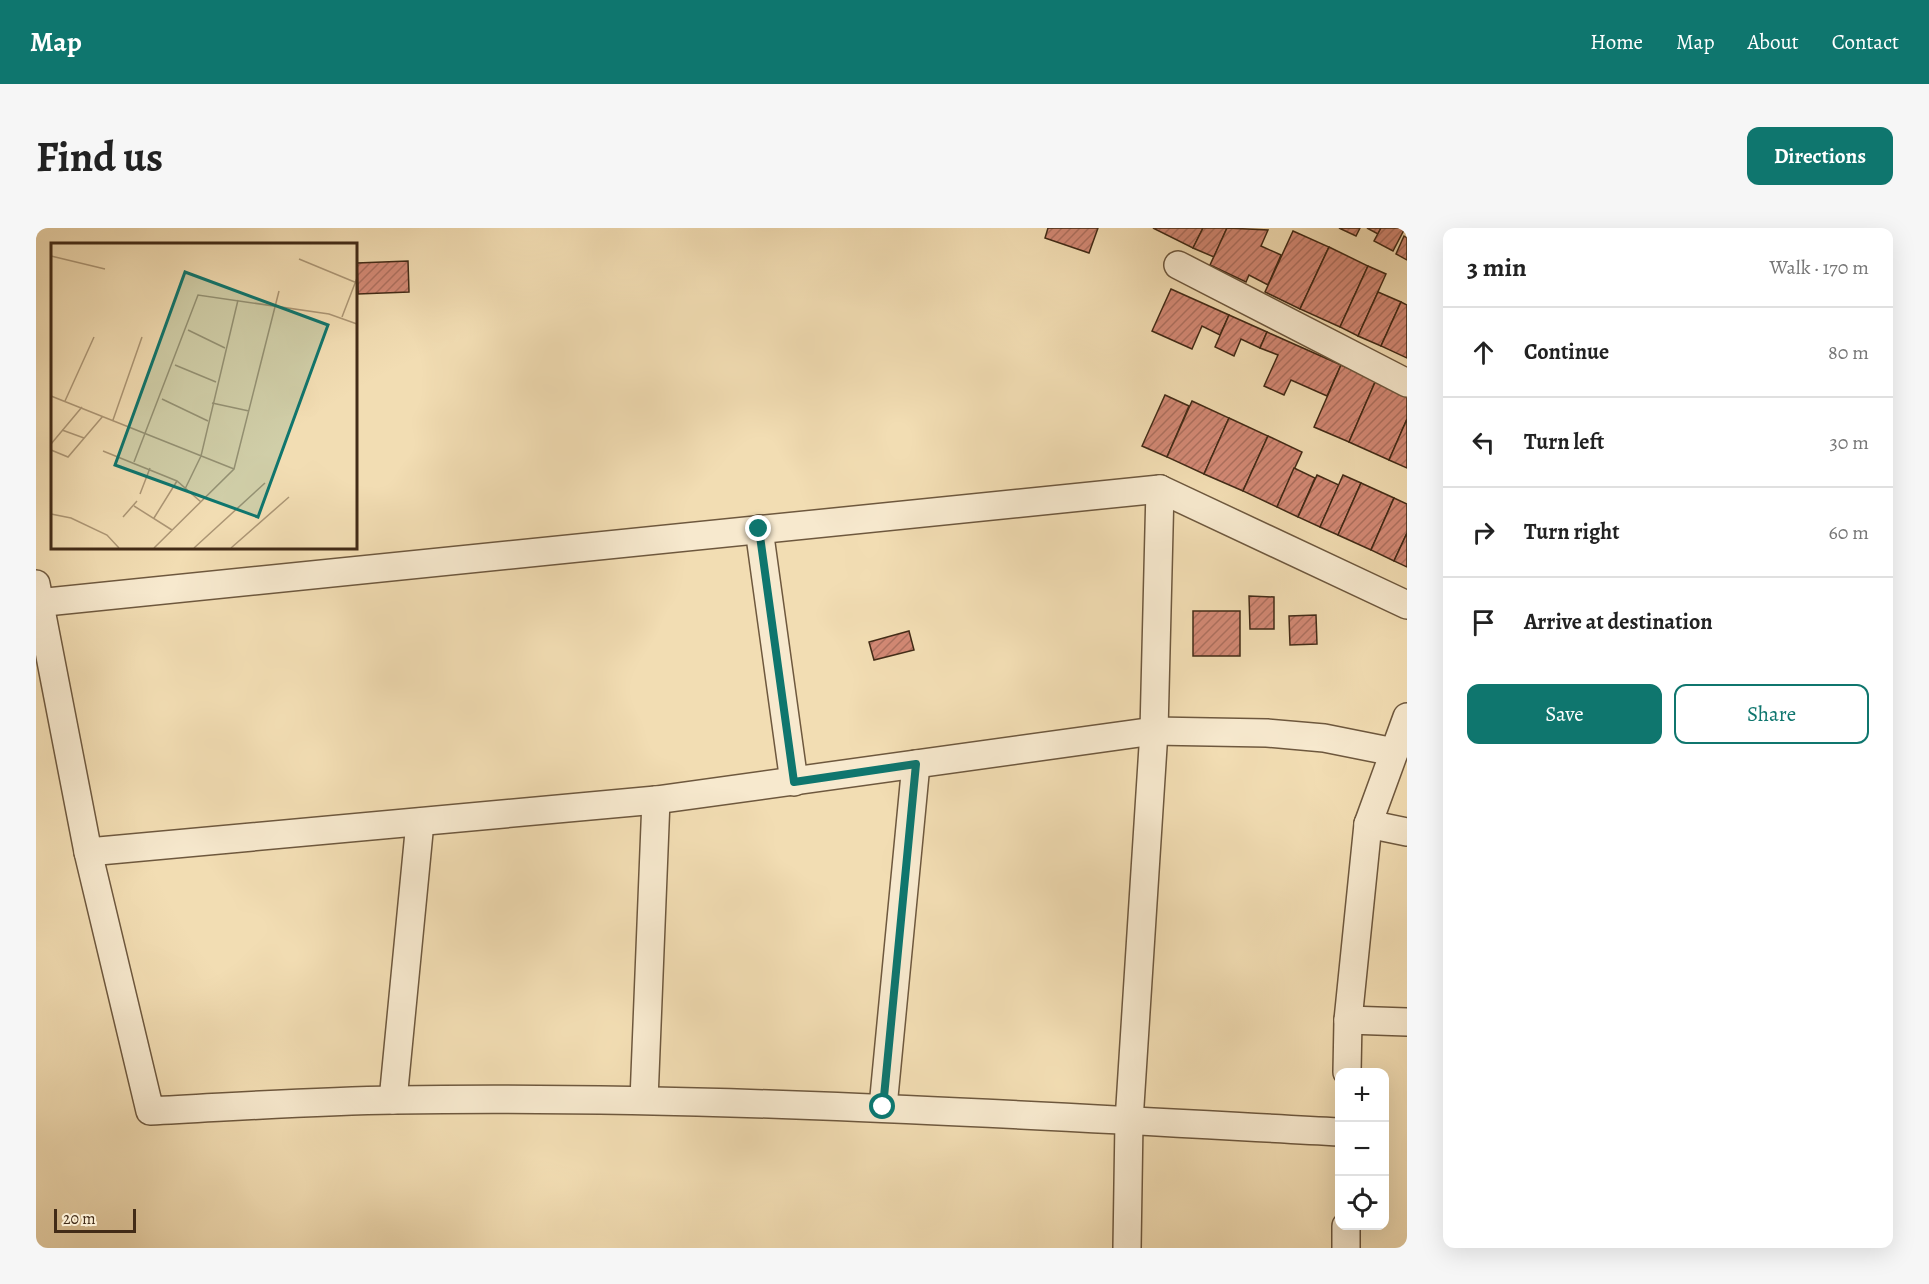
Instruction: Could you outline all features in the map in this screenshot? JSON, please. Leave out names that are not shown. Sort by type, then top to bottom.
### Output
[{"type":"street","points":[[1178,265],[1407,383]]},
{"type":"street","points":[[1128,1248],[1129,1121],[1154,730],[1160,489]]},
{"type":"street","points":[[1335,1132],[883,1107],[644,1100],[393,1100],[150,1111],[88,852],[37,596],[1160,489],[1407,605]]},
{"type":"street","points":[[759,529],[794,782]]},
{"type":"street","points":[[1347,1068],[1348,1020],[1368,824],[1407,717]]},
{"type":"street","points":[[88,852],[656,800],[1154,730],[1324,738],[1394,752]]},
{"type":"street","points":[[883,1107],[916,764]]},
{"type":"street","points":[[644,1100],[656,800]]},
{"type":"street","points":[[393,1100],[420,822]]},
{"type":"street","points":[[1368,824],[1407,832]]},
{"type":"street","points":[[1348,1020],[1407,1022]]},
{"type":"street","points":[[1346,1230],[1346,1248]]},
{"type":"building","points":[[1048,228],[1098,228],[1089,253],[1045,238]]},
{"type":"building","points":[[1153,228],[1203,228],[1193,248]]},
{"type":"building","points":[[1203,228],[1227,228],[1214,257],[1193,248]]},
{"type":"building","points":[[1227,228],[1268,230],[1261,246],[1281,255],[1268,285],[1249,275],[1246,282],[1210,265]]},
{"type":"building","points":[[1339,228],[1360,228],[1356,236]]},
{"type":"building","points":[[1367,228],[1381,228],[1378,234]]},
{"type":"building","points":[[1381,228],[1405,228],[1393,251],[1374,241]]},
{"type":"building","points":[[1293,231],[1329,247],[1300,309],[1265,292]]},
{"type":"building","points":[[1404,236],[1407,238],[1407,260],[1396,254]]},
{"type":"building","points":[[1329,247],[1368,266],[1340,327],[1300,309]]},
{"type":"building","points":[[408,261],[409,292],[358,294],[357,263]]},
{"type":"building","points":[[1368,266],[1386,274],[1358,336],[1340,327]]},
{"type":"building","points":[[1171,289],[1229,315],[1220,335],[1202,326],[1192,349],[1152,331]]},
{"type":"building","points":[[1378,292],[1401,302],[1381,346],[1358,336]]},
{"type":"building","points":[[1401,302],[1407,305],[1407,358],[1381,346]]},
{"type":"building","points":[[1229,315],[1267,332],[1260,348],[1241,339],[1234,356],[1215,347]]},
{"type":"building","points":[[1267,332],[1341,365],[1327,396],[1291,380],[1284,395],[1264,386],[1278,355],[1260,348]]},
{"type":"building","points":[[1341,365],[1376,380],[1349,442],[1314,427]]},
{"type":"building","points":[[1376,380],[1407,394],[1407,419],[1389,460],[1349,442]]},
{"type":"building","points":[[1165,395],[1189,406],[1167,457],[1142,446]]},
{"type":"building","points":[[1192,401],[1229,418],[1204,474],[1167,457]]},
{"type":"building","points":[[1229,418],[1268,436],[1243,491],[1204,474]]},
{"type":"building","points":[[1407,419],[1407,468],[1389,460]]},
{"type":"building","points":[[1268,436],[1302,452],[1277,507],[1243,491]]},
{"type":"building","points":[[1294,468],[1315,478],[1298,517],[1277,507]]},
{"type":"building","points":[[1317,475],[1339,485],[1320,527],[1298,517]]},
{"type":"building","points":[[1343,475],[1361,483],[1338,535],[1320,527]]},
{"type":"building","points":[[1361,483],[1394,498],[1371,550],[1338,535]]},
{"type":"building","points":[[1394,498],[1407,504],[1407,533],[1394,561],[1371,550]]},
{"type":"building","points":[[1407,533],[1407,567],[1394,561]]},
{"type":"building","points":[[1249,596],[1274,597],[1274,629],[1250,629]]},
{"type":"building","points":[[1193,611],[1240,611],[1240,656],[1193,656]]},
{"type":"building","points":[[1316,615],[1317,644],[1290,645],[1289,616]]},
{"type":"building","points":[[909,631],[914,650],[874,660],[869,642]]},
{"type":"route","points":[[759,529],[794,782],[916,764],[883,1107]]}]
